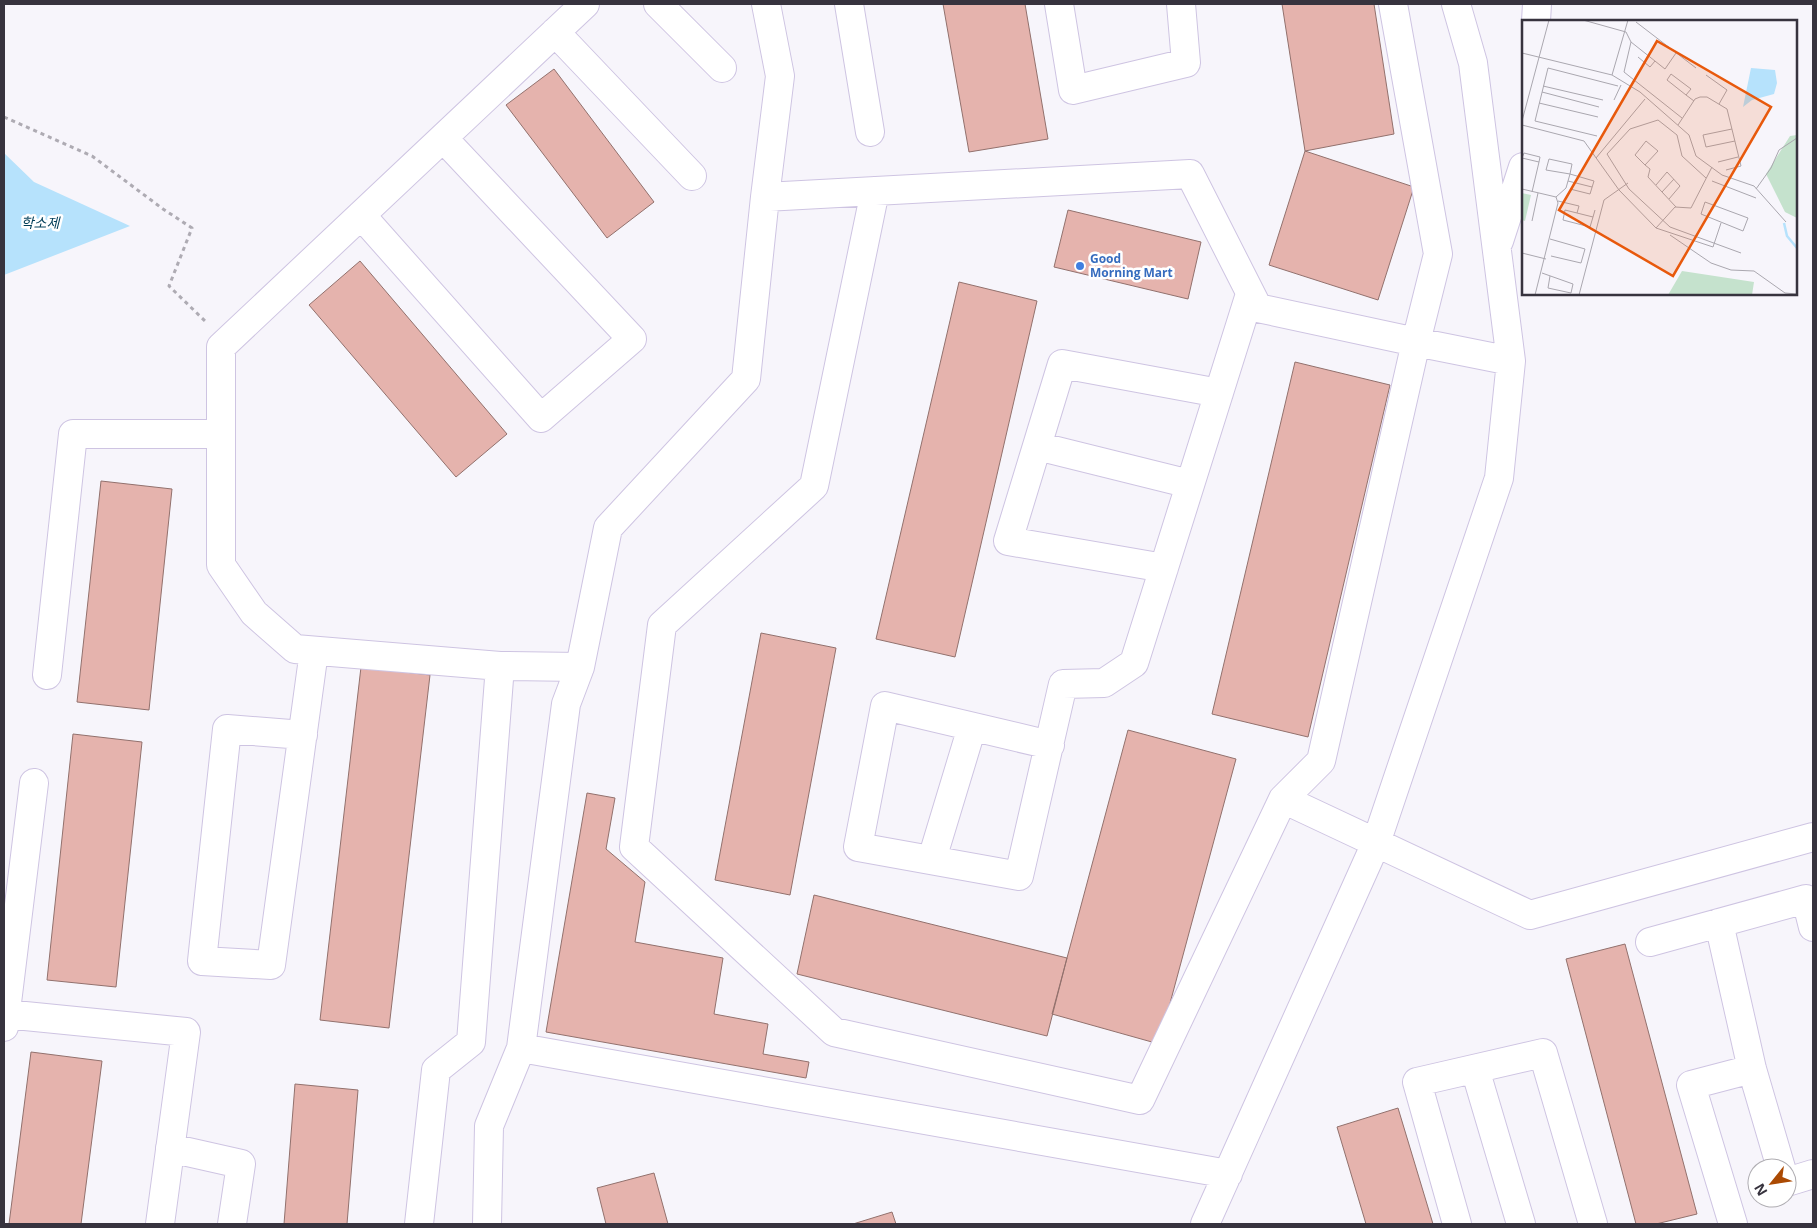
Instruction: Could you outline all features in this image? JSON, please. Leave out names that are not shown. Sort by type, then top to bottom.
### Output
[{"type":"street","points":[[580,667],[500,666],[295,649],[254,613],[221,565],[221,347],[585,4]]},
{"type":"street","points":[[658,4],[722,68]]},
{"type":"street","points":[[487,1224],[490,1126],[521,1048],[566,704],[580,667],[608,528],[746,379],[780,76],[766,4]]},
{"type":"street","points":[[849,4],[870,132]]},
{"type":"street","points":[[1059,4],[1073,90],[1186,63],[1181,4]]},
{"type":"street","points":[[875,191],[814,486],[662,625],[634,847],[834,1032],[1140,1100],[1282,799],[1321,761],[1416,342],[1438,254],[1393,4]]},
{"type":"street","points":[[1205,1224],[1376,843],[1499,478],[1511,361],[1473,63],[1456,4]]},
{"type":"street","points":[[1536,20],[1537,4]]},
{"type":"street","points":[[555,32],[692,176]]},
{"type":"street","points":[[361,215],[541,418],[632,339],[443,138]]},
{"type":"street","points":[[1497,247],[1522,169]]},
{"type":"street","points":[[765,197],[1190,174],[1258,308],[1511,361]]},
{"type":"street","points":[[1050,744],[885,706],[858,847],[1019,876],[1050,744],[1063,684],[1104,683],[1134,663],[1250,294]]},
{"type":"street","points":[[1164,568],[1008,541],[1062,364],[1220,393]]},
{"type":"street","points":[[47,675],[73,434],[221,434]]},
{"type":"street","points":[[1037,446],[1190,484]]},
{"type":"street","points":[[303,735],[227,729],[202,960],[271,965],[303,735],[314,651]]},
{"type":"street","points":[[419,1224],[436,1070],[471,1042],[500,666]]},
{"type":"street","points":[[932,859],[972,726]]},
{"type":"street","points":[[34,783],[5,1021],[186,1032],[160,1224]]},
{"type":"street","points":[[1282,799],[1530,915],[1813,837]]},
{"type":"street","points":[[1650,942],[1806,899],[1813,927]]},
{"type":"street","points":[[1719,923],[1752,1069],[1778,1158]]},
{"type":"street","points":[[521,1048],[1228,1174]]},
{"type":"street","points":[[1457,1224],[1417,1082],[1543,1054],[1593,1224]]},
{"type":"street","points":[[1475,1069],[1521,1224]]},
{"type":"street","points":[[1733,1224],[1691,1085],[1752,1069]]},
{"type":"street","points":[[170,1148],[241,1164],[232,1224]]},
{"type":"street","points":[[1797,1179],[1813,1174]]},
{"type":"path","points":[[4,117],[92,156],[163,209],[192,228],[169,286],[226,342]]},
{"type":"water","name":"학소제","points":[[4,153],[34,182],[130,226],[4,275]]},
{"type":"building","points":[[943,4],[1025,4],[1048,139],[969,152]]},
{"type":"building","points":[[1282,4],[1374,4],[1394,134],[1305,151]]},
{"type":"building","points":[[554,69],[654,202],[607,238],[506,105]]},
{"type":"building","points":[[1305,151],[1414,187],[1378,300],[1269,265]]},
{"type":"building","points":[[1068,210],[1201,242],[1188,299],[1054,267]]},
{"type":"building","points":[[360,261],[507,434],[456,477],[309,305]]},
{"type":"building","points":[[959,282],[1037,301],[955,657],[876,639]]},
{"type":"building","points":[[1295,362],[1390,385],[1308,737],[1212,714]]},
{"type":"building","points":[[101,481],[172,489],[149,710],[77,702]]},
{"type":"building","points":[[761,633],[836,648],[790,895],[715,880]]},
{"type":"building","points":[[361,667],[430,675],[389,1028],[320,1020]]},
{"type":"building","points":[[1128,730],[1236,759],[1159,1044],[1052,1014]]},
{"type":"building","points":[[73,734],[142,742],[116,987],[47,980]]},
{"type":"building","points":[[587,793],[615,798],[606,849],[645,882],[635,942],[723,958],[714,1014],[768,1024],[763,1054],[809,1062],[806,1078],[546,1032]]},
{"type":"building","points":[[814,895],[1067,958],[1047,1036],[797,974]]},
{"type":"building","points":[[1625,944],[1697,1214],[1656,1224],[1636,1224],[1566,959]]},
{"type":"building","points":[[31,1052],[102,1061],[81,1224],[9,1224]]},
{"type":"building","points":[[295,1084],[358,1090],[347,1224],[284,1224]]},
{"type":"building","points":[[1398,1108],[1433,1224],[1366,1224],[1337,1127]]},
{"type":"building","points":[[654,1173],[668,1224],[606,1224],[597,1188]]},
{"type":"building","points":[[892,1212],[896,1224],[853,1224]]},
{"type":"place","name":"Good Morning Mart","points":[[1080,266]]}]
